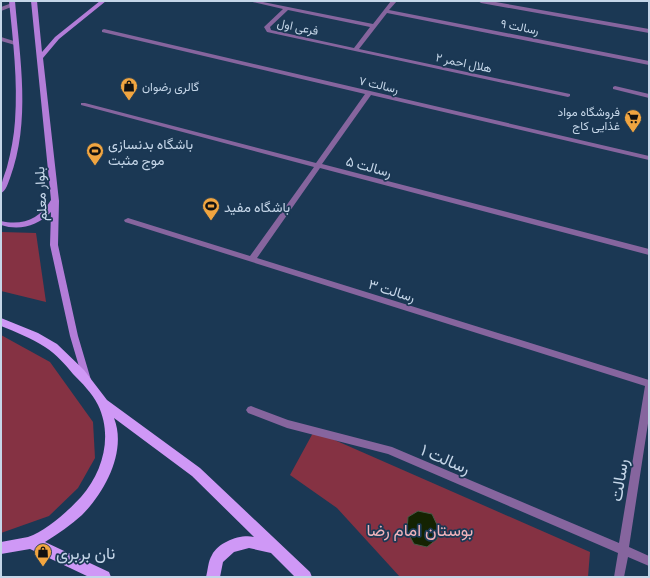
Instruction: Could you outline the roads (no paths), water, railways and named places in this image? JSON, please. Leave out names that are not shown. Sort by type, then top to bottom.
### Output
[{"type":"main road","name":"بلوار معلم","points":[[34,1],[55,201],[56,252],[74,336],[88,383]]},
{"type":"main road","points":[[41,57],[57,38],[103,1]]},
{"type":"main road","name":"بلوار معلم","points":[[1,191],[8,176],[18,128],[12,3]]},
{"type":"main road","points":[[1,223],[17,226],[31,223],[43,217],[51,209],[55,201]]},
{"type":"main road","points":[[1,322],[53,347],[88,383],[103,404],[109,422],[112,444],[106,470],[89,499],[63,524],[31,542],[1,548]]},
{"type":"main road","points":[[103,404],[196,472],[272,547],[305,577]]},
{"type":"main road","points":[[31,542],[104,577]]},
{"type":"main road","points":[[213,577],[217,558],[231,546],[249,542],[272,547]]},
{"type":"street","points":[[251,1],[373,26]]},
{"type":"street","points":[[355,50],[394,1]]},
{"type":"street","points":[[481,1],[649,31]]},
{"type":"street","points":[[1,9],[12,3]]},
{"type":"street","name":"فرعی اول","points":[[287,8],[267,28],[269,31],[355,50]]},
{"type":"street","name":"رسالت ۹","points":[[386,11],[649,63]]},
{"type":"street","name":"رسالت ۷","points":[[104,31],[649,158]]},
{"type":"street","points":[[1,40],[15,43]]},
{"type":"street","name":"هلال احمر ۲","points":[[355,50],[568,95]]},
{"type":"street","points":[[615,88],[649,96]]},
{"type":"street","points":[[252,259],[369,93]]},
{"type":"street","name":"رسالت ۵","points":[[83,104],[649,252]]},
{"type":"street","name":"رسالت ۳","points":[[128,220],[649,384]]},
{"type":"street","name":"رسالت","points":[[619,577],[649,388]]},
{"type":"street","name":"رسالت ۱","points":[[251,410],[287,424],[389,450],[649,561]]},
{"type":"place","name":"گالری رضوان","points":[[129,101]]},
{"type":"place","name":"فروشگاه مواد غذایی کاج","points":[[633,133]]},
{"type":"place","name":"باشگاه بدنسازی موج مثبت","points":[[95,166]]},
{"type":"place","name":"باشگاه مفید","points":[[211,221]]},
{"type":"place","name":"نان بربری","points":[[43,567]]},
{"type":"park label","name":"بوستان امام رضا","points":[[420,529]]}]
